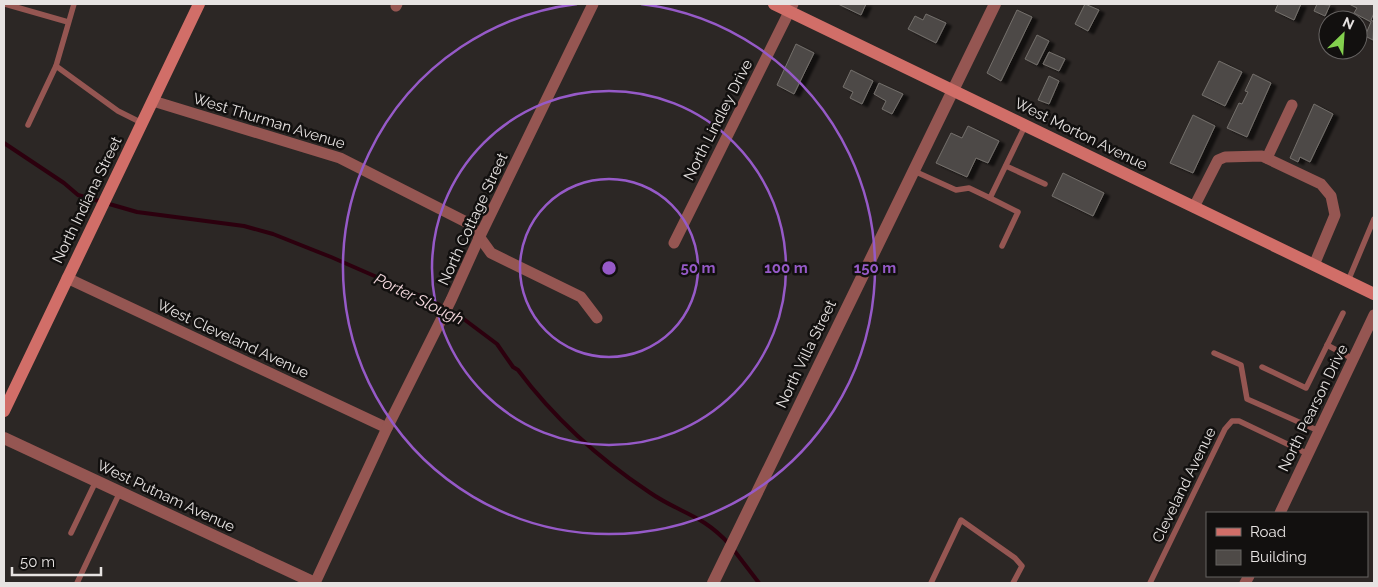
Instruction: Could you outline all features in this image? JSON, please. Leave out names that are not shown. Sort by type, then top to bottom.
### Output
[{"type":"main road","name":"North Indiana Street","points":[[4,411],[199,4]]},
{"type":"main road","name":"West Morton Avenue","points":[[774,4],[791,7],[953,91],[1374,294]]},
{"type":"street","name":"North Cottage Street","points":[[315,583],[387,428],[441,321],[479,238],[593,4]]},
{"type":"street","name":"North Villa Street","points":[[713,583],[995,4]]},
{"type":"street","name":"North Lindley Drive","points":[[674,243],[791,7]]},
{"type":"street","name":"West Thurman Avenue","points":[[153,101],[340,158],[470,224],[491,253],[581,297],[597,318]]},
{"type":"street","points":[[1267,158],[1292,105]]},
{"type":"street","points":[[1194,207],[1218,160],[1225,157],[1249,155],[1267,158],[1320,184],[1331,196],[1335,215],[1314,265]]},
{"type":"street","name":"West Cleveland Avenue","points":[[67,278],[387,428]]},
{"type":"street","name":"North Pearson Drive","points":[[1280,512],[1374,315]]},
{"type":"street","name":"West Putnam Avenue","points":[[4,438],[315,583]]},
{"type":"lane","points":[[5,4],[68,22]]},
{"type":"lane","points":[[28,125],[56,66],[74,4]]},
{"type":"lane","points":[[56,66],[118,111],[142,123]]},
{"type":"lane","points":[[990,198],[1025,126]]},
{"type":"lane","points":[[1006,166],[1045,184]]},
{"type":"lane","points":[[914,171],[956,190],[969,188],[1018,212],[1002,246]]},
{"type":"lane","points":[[1348,281],[1374,219]]},
{"type":"lane","points":[[1262,367],[1306,388],[1343,313]]},
{"type":"lane","points":[[1327,346],[1354,359]]},
{"type":"lane","points":[[1214,353],[1241,365],[1247,399],[1319,431]]},
{"type":"lane","name":"Cleveland Avenue","points":[[1150,583],[1225,429],[1232,421],[1239,421],[1308,454]]},
{"type":"lane","points":[[71,533],[96,481]]},
{"type":"lane","points":[[77,583],[120,492]]},
{"type":"lane","points":[[931,583],[961,520],[1015,558],[1022,566],[1013,583]]},
{"type":"building","points":[[838,4],[866,4],[861,15]]},
{"type":"building","points":[[1085,4],[1099,10],[1088,31],[1075,24]]},
{"type":"building","points":[[1278,4],[1301,4],[1294,20],[1275,11]]},
{"type":"building","points":[[1317,4],[1330,5],[1328,10],[1318,10],[1318,13],[1314,11]]},
{"type":"building","points":[[1349,4],[1374,4],[1374,13],[1371,20],[1374,22],[1373,40],[1368,38],[1368,29],[1371,22],[1368,20],[1368,10],[1356,10],[1357,8]]},
{"type":"building","points":[[1017,10],[1032,17],[1001,81],[987,73]]},
{"type":"building","points":[[926,14],[946,23],[936,43],[908,29],[915,16],[923,20]]},
{"type":"building","points":[[1037,35],[1049,41],[1037,65],[1025,59]]},
{"type":"building","points":[[796,44],[814,53],[794,94],[777,85]]},
{"type":"building","points":[[1049,52],[1065,59],[1059,71],[1043,64]]},
{"type":"building","points":[[1219,61],[1242,72],[1225,106],[1202,95]]},
{"type":"building","points":[[851,70],[873,81],[862,104],[850,98],[853,92],[843,87]]},
{"type":"building","points":[[1253,74],[1271,83],[1247,137],[1227,128],[1239,103],[1242,104],[1248,92],[1245,91]]},
{"type":"building","points":[[1049,76],[1059,81],[1049,104],[1038,100]]},
{"type":"building","points":[[879,83],[903,94],[892,114],[882,109],[886,101],[874,94]]},
{"type":"building","points":[[1314,104],[1333,114],[1310,162],[1300,157],[1298,162],[1290,158]]},
{"type":"building","points":[[1193,115],[1215,126],[1193,173],[1170,163]]},
{"type":"building","points":[[968,126],[999,141],[988,163],[976,158],[967,177],[936,163],[951,133],[962,138]]},
{"type":"building","points":[[1063,173],[1104,193],[1093,216],[1052,196]]},
{"type":"waterway","name":"Porter Slough","points":[[4,143],[64,183],[78,195],[137,212],[244,226],[273,234],[434,302],[461,317],[497,344],[513,367],[518,370],[546,405],[612,465],[660,499],[709,526],[729,544]]},
{"type":"waterway","name":"Porter Slough","points":[[733,549],[759,583]]}]
